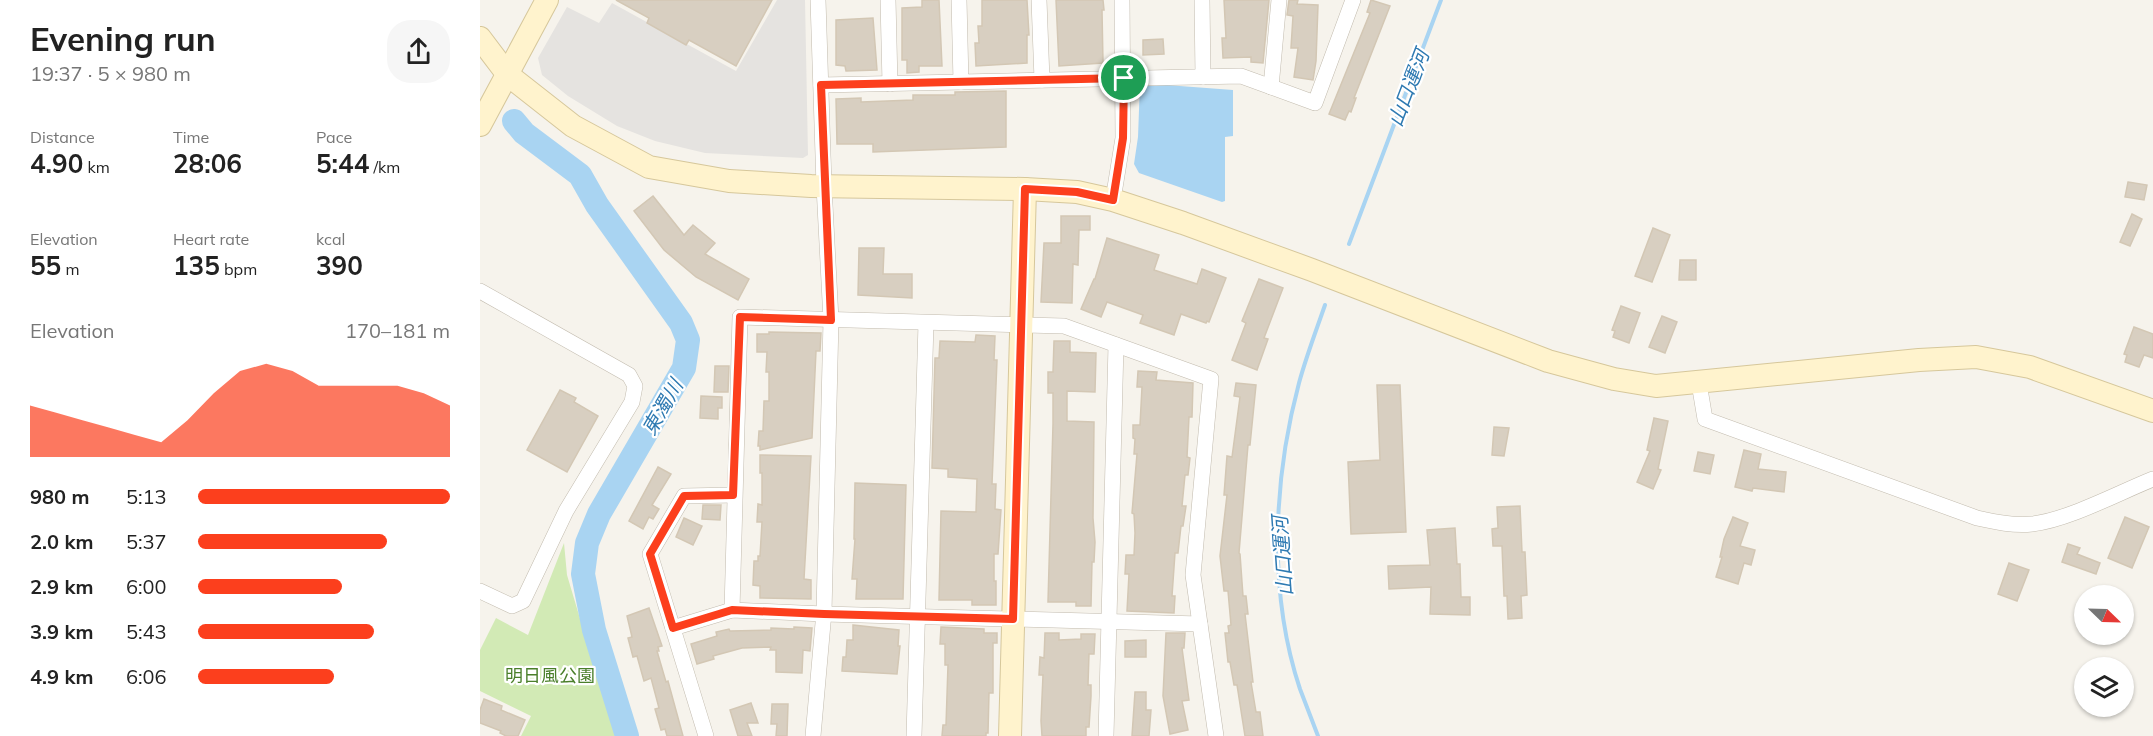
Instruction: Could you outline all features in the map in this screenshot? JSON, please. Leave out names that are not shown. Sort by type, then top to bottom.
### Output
[{"type":"street","points":[[480,125],[547,0]]},
{"type":"street","points":[[813,736],[824,614],[831,320],[818,0]]},
{"type":"street","points":[[888,0],[891,84]]},
{"type":"street","points":[[959,0],[961,82]]},
{"type":"street","points":[[1039,0],[1042,80]]},
{"type":"street","points":[[1113,200],[1123,138],[1122,0]]},
{"type":"street","points":[[1202,0],[1203,77]]},
{"type":"street","points":[[1271,87],[1279,0]]},
{"type":"street","points":[[821,85],[1241,76],[1315,103],[1353,0]]},
{"type":"street","points":[[480,38],[508,75],[573,126],[649,167],[729,181],[824,186],[1077,192],[1113,200],[1301,266],[1548,361],[1614,379],[1656,387],[1919,360],[1976,357],[2030,367],[2153,411]]},
{"type":"street","points":[[1010,736],[1025,189]]},
{"type":"street","points":[[480,291],[629,375],[635,386],[632,402],[566,511],[523,601],[512,606],[480,591]]},
{"type":"street","points":[[732,610],[733,495],[740,317],[1064,326],[1211,379],[1193,575],[1216,736]]},
{"type":"street","points":[[914,736],[926,323]]},
{"type":"street","points":[[1106,736],[1116,345]]},
{"type":"street","points":[[1699,383],[1705,419],[1977,518],[1998,523],[2030,524],[2052,520],[2153,479]]},
{"type":"street","points":[[706,736],[650,554],[684,496],[733,495]]},
{"type":"street","points":[[673,628],[732,610],[1200,624]]},
{"type":"green space","name":"明日風公園","points":[[564,543],[567,575],[615,736],[521,736],[531,716],[480,691],[480,650],[496,618],[528,635]]},
{"type":"shaded area","points":[[777,0],[805,0],[808,155],[803,158],[705,153],[655,141],[617,126],[568,96],[542,75],[538,58],[567,7],[599,23],[612,3],[736,71]]},
{"type":"water","points":[[1140,83],[1233,90],[1233,136],[1225,137],[1225,201],[1222,202],[1139,173],[1134,164],[1138,137]]},
{"type":"building","points":[[616,0],[772,0],[736,66],[689,40],[686,45],[647,23],[649,18]]},
{"type":"building","points":[[922,0],[939,0],[942,66],[919,66],[919,72],[907,73],[907,60],[902,60],[902,8],[922,7]]},
{"type":"building","points":[[982,0],[1027,0],[1029,35],[1027,35],[1027,63],[976,66],[975,43],[979,43],[978,26],[982,26]]},
{"type":"building","points":[[1056,0],[1103,0],[1103,63],[1059,66]]},
{"type":"building","points":[[1224,0],[1269,0],[1263,63],[1251,62],[1251,57],[1223,58],[1222,38],[1226,38]]},
{"type":"building","points":[[1289,0],[1298,0],[1297,4],[1318,5],[1313,80],[1294,77],[1298,48],[1291,48],[1293,16],[1287,15]]},
{"type":"building","points":[[1371,0],[1390,6],[1354,98],[1356,98],[1351,112],[1349,111],[1345,120],[1329,114],[1370,13],[1367,12]]},
{"type":"building","points":[[873,18],[877,70],[846,71],[845,66],[836,65],[836,20]]},
{"type":"building","points":[[1163,39],[1164,54],[1143,55],[1143,40]]},
{"type":"building","points":[[1006,91],[1006,147],[873,152],[873,144],[837,144],[836,99],[861,98],[861,102],[913,100],[913,95],[955,95],[955,92]]},
{"type":"building","points":[[2128,182],[2147,185],[2144,200],[2125,197]]},
{"type":"building","points":[[653,196],[684,235],[693,225],[715,243],[705,254],[749,279],[738,300],[696,277],[664,250],[634,211]]},
{"type":"building","points":[[2132,214],[2142,219],[2130,246],[2120,242]]},
{"type":"building","points":[[1061,216],[1090,216],[1090,230],[1079,230],[1078,265],[1073,264],[1072,303],[1041,302],[1044,243],[1061,243]]},
{"type":"building","points":[[1653,228],[1670,235],[1652,282],[1635,276]]},
{"type":"building","points":[[1107,238],[1159,255],[1154,270],[1197,284],[1202,269],[1226,278],[1209,322],[1181,314],[1174,335],[1140,323],[1143,315],[1107,302],[1101,317],[1081,309],[1095,279]]},
{"type":"building","points":[[859,248],[884,248],[883,274],[912,274],[912,298],[858,295]]},
{"type":"building","points":[[1680,260],[1696,260],[1696,280],[1679,280]]},
{"type":"building","points":[[1259,279],[1283,288],[1264,338],[1268,339],[1257,370],[1232,360],[1246,323],[1242,321]]},
{"type":"building","points":[[1621,306],[1640,313],[1629,343],[1613,337],[1615,331],[1612,330]]},
{"type":"building","points":[[1662,316],[1677,322],[1665,353],[1649,347]]},
{"type":"building","points":[[2134,327],[2153,334],[2153,358],[2144,355],[2139,367],[2125,362],[2127,355],[2124,354]]},
{"type":"building","points":[[769,332],[821,333],[820,351],[816,351],[812,438],[760,450],[759,431],[763,431],[764,401],[769,401],[769,372],[766,372],[767,352],[757,352],[757,334],[769,334]]},
{"type":"building","points":[[976,335],[995,336],[994,360],[997,360],[992,484],[996,484],[995,509],[1001,510],[998,554],[994,554],[996,605],[972,605],[972,600],[939,600],[941,511],[976,512],[977,479],[948,477],[948,469],[932,468],[935,358],[939,358],[940,341],[975,342]]},
{"type":"building","points":[[1054,341],[1070,341],[1070,352],[1096,353],[1095,392],[1067,391],[1067,421],[1094,422],[1095,542],[1091,606],[1076,606],[1076,602],[1048,602],[1053,393],[1048,393],[1048,372],[1053,372]]},
{"type":"building","points":[[715,366],[729,366],[728,392],[714,392]]},
{"type":"building","points":[[1138,371],[1157,372],[1156,380],[1193,383],[1187,457],[1190,458],[1188,475],[1185,475],[1182,506],[1186,506],[1178,553],[1175,553],[1172,596],[1175,596],[1174,613],[1127,611],[1129,574],[1125,574],[1126,555],[1134,555],[1135,533],[1134,514],[1132,513],[1137,454],[1134,454],[1133,425],[1140,425],[1142,387],[1137,387]]},
{"type":"building","points":[[1236,383],[1256,385],[1250,445],[1248,445],[1239,553],[1243,596],[1246,596],[1248,614],[1245,614],[1253,682],[1251,682],[1256,712],[1260,712],[1263,736],[1245,736],[1237,685],[1234,685],[1230,662],[1228,662],[1225,633],[1229,633],[1228,626],[1231,625],[1228,591],[1224,591],[1220,556],[1227,495],[1224,495],[1227,456],[1232,457],[1240,397],[1234,396]]},
{"type":"building","points":[[1377,385],[1400,385],[1406,532],[1351,534],[1348,462],[1380,460]]},
{"type":"building","points":[[560,390],[576,398],[574,402],[598,416],[567,472],[527,450]]},
{"type":"building","points":[[701,396],[722,397],[722,408],[718,408],[718,419],[700,418]]},
{"type":"building","points":[[1654,418],[1668,421],[1658,469],[1661,470],[1653,489],[1637,482],[1650,451],[1647,450]]},
{"type":"building","points":[[1494,427],[1509,428],[1504,456],[1492,455]]},
{"type":"building","points":[[1744,450],[1761,454],[1758,469],[1786,472],[1784,492],[1753,488],[1752,491],[1735,487]]},
{"type":"building","points":[[1698,452],[1714,455],[1710,474],[1694,471]]},
{"type":"building","points":[[760,455],[811,456],[804,579],[811,580],[811,599],[760,598],[760,586],[753,585],[754,561],[758,561],[758,556],[760,556],[762,522],[757,522],[758,504],[762,505]]},
{"type":"building","points":[[658,467],[671,474],[652,505],[659,509],[653,519],[649,517],[643,529],[629,521]]},
{"type":"building","points":[[855,483],[906,485],[903,599],[856,599],[857,579],[852,579]]},
{"type":"building","points":[[703,505],[721,505],[720,520],[702,519]]},
{"type":"building","points":[[1520,506],[1527,595],[1521,596],[1522,618],[1508,619],[1507,596],[1504,596],[1502,546],[1493,546],[1492,529],[1498,528],[1497,507]]},
{"type":"building","points":[[1733,517],[1748,523],[1740,546],[1755,550],[1751,565],[1744,563],[1738,584],[1716,577],[1724,539]]},
{"type":"building","points":[[2125,517],[2149,527],[2132,568],[2108,558]]},
{"type":"building","points":[[684,518],[702,526],[693,545],[676,537]]},
{"type":"building","points":[[1455,528],[1457,564],[1460,564],[1461,597],[1470,597],[1470,615],[1430,614],[1431,587],[1389,589],[1388,566],[1430,565],[1427,530]]},
{"type":"building","points":[[2068,544],[2080,548],[2077,554],[2100,563],[2096,574],[2062,562]]},
{"type":"building","points":[[2009,563],[2029,570],[2017,601],[1998,594]]},
{"type":"building","points":[[649,608],[662,646],[658,647],[659,651],[657,651],[683,736],[667,736],[665,729],[661,730],[655,709],[659,708],[651,678],[644,681],[637,656],[633,657],[628,638],[632,637],[627,616]]},
{"type":"building","points":[[853,625],[899,630],[897,674],[842,671],[847,640],[853,640]]},
{"type":"building","points":[[794,627],[812,628],[810,651],[803,650],[802,673],[776,672],[776,650],[770,650],[771,647],[742,648],[713,656],[714,659],[697,664],[691,644],[717,636],[716,632],[729,629],[730,631],[771,630],[771,628],[794,629]]},
{"type":"building","points":[[941,627],[984,629],[984,633],[997,633],[997,643],[993,643],[993,693],[989,693],[986,736],[942,736],[943,725],[946,725],[948,665],[945,665],[945,644],[940,644]]},
{"type":"building","points":[[1045,633],[1059,633],[1059,640],[1081,639],[1081,634],[1095,634],[1094,654],[1089,654],[1088,685],[1091,685],[1091,696],[1089,727],[1086,727],[1086,736],[1042,736],[1043,675],[1039,675],[1040,657],[1044,658]]},
{"type":"building","points":[[1166,633],[1185,633],[1184,648],[1182,648],[1189,700],[1182,701],[1188,730],[1170,734],[1163,696]]},
{"type":"building","points":[[1146,640],[1146,657],[1125,657],[1125,641]]},
{"type":"building","points":[[1135,692],[1146,692],[1146,710],[1151,710],[1149,736],[1132,736]]},
{"type":"building","points":[[484,699],[502,706],[501,710],[525,720],[518,736],[506,736],[500,733],[501,731],[480,723],[480,710]]},
{"type":"building","points":[[751,703],[758,723],[747,723],[752,736],[738,736],[730,710]]},
{"type":"building","points":[[772,704],[788,704],[787,736],[776,736],[777,724],[771,724]]},
{"type":"waterway","name":"山口運河","points":[[1349,244],[1441,0]]},
{"type":"waterway","name":"東濁川","points":[[514,121],[524,133],[580,175],[597,205],[681,323],[688,340],[684,368],[599,514],[587,543],[583,574],[594,630],[627,736]]},
{"type":"waterway","name":"山口運河","points":[[1318,736],[1300,689],[1290,652],[1279,576],[1278,536],[1279,497],[1290,420],[1302,373],[1325,305]]},
{"type":"route","points":[[1124,78],[1123,138],[1113,200],[1077,192],[1025,189],[1013,619],[732,610],[673,628],[650,554],[684,496],[733,495],[740,317],[831,320],[821,85],[1124,78]]}]
